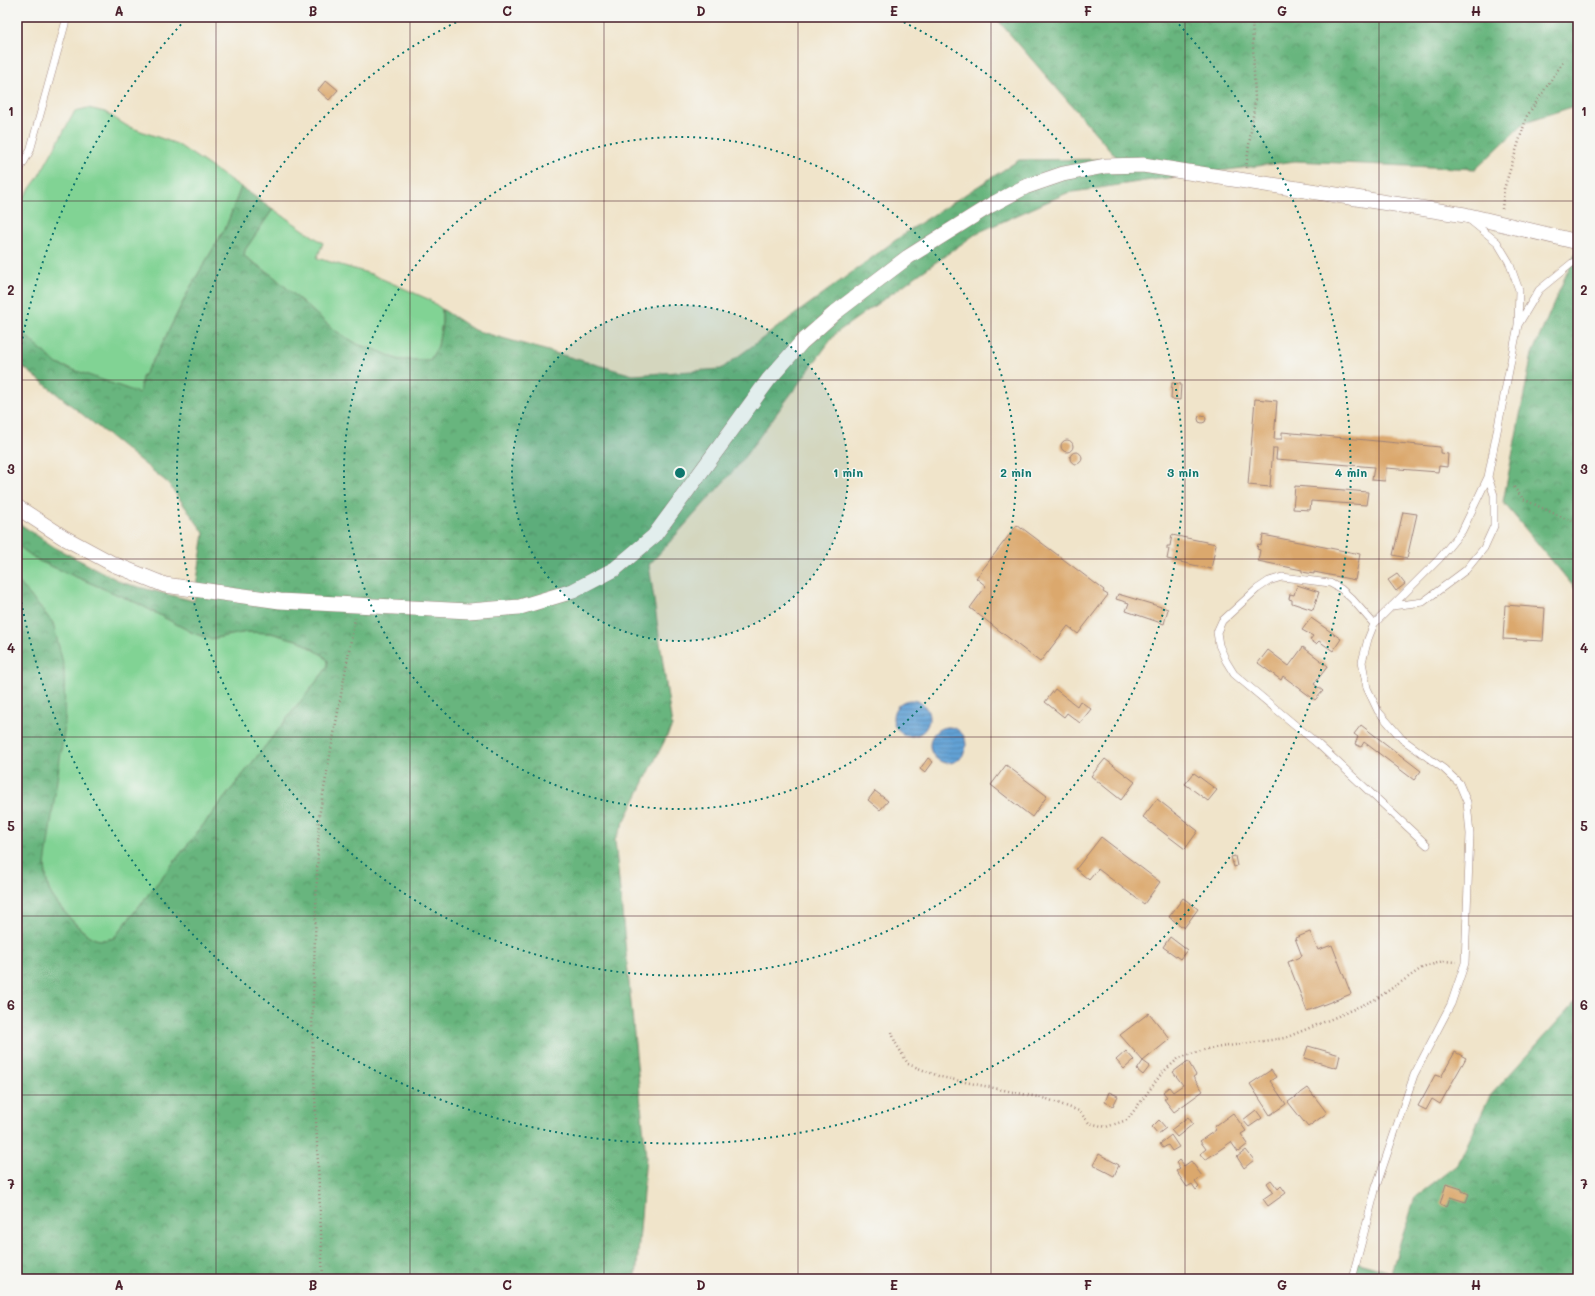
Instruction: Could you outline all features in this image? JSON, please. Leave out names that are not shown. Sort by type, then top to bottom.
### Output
[{"type":"street","points":[[17,507],[63,537],[107,560],[165,585],[280,601],[469,611],[520,607],[573,591],[615,569],[654,536],[769,378],[801,343],[836,312],[908,257],[991,205],[1026,187],[1063,174],[1105,166],[1143,165],[1465,215],[1578,242]]},
{"type":"lane","points":[[17,174],[30,151],[67,17]]},
{"type":"lane","points":[[1352,1279],[1376,1187],[1414,1075],[1451,1004],[1465,963],[1470,834],[1467,802],[1459,783],[1444,769],[1402,739],[1378,711],[1367,688],[1362,662],[1368,639],[1374,624],[1439,559],[1462,531],[1488,477],[1518,325],[1519,290],[1509,262],[1496,242],[1465,215]]},
{"type":"lane","points":[[1518,325],[1539,290],[1572,263],[1578,261]]},
{"type":"lane","points":[[1392,606],[1422,602],[1466,570],[1484,548],[1494,526],[1494,494],[1488,477]]},
{"type":"lane","points":[[1374,624],[1341,589],[1330,584],[1282,577],[1269,581],[1257,590],[1222,621],[1217,632],[1219,645],[1234,674],[1318,745],[1427,844]]},
{"type":"path","points":[[1244,181],[1255,101],[1252,17]]},
{"type":"path","points":[[1501,224],[1504,189],[1527,116],[1563,62]]},
{"type":"path","points":[[1514,487],[1523,499],[1566,519],[1578,522]]},
{"type":"path","points":[[323,1279],[312,1030],[319,816],[357,605]]},
{"type":"path","points":[[892,1032],[895,1042],[908,1064],[941,1077],[1047,1099],[1079,1111],[1089,1123],[1106,1127],[1128,1120],[1162,1072],[1180,1058],[1207,1049],[1285,1038],[1376,1000],[1422,968],[1443,961],[1465,963]]},
{"type":"green space","points":[[995,17],[1578,17],[1578,105],[1525,122],[1476,169],[1295,161],[1067,193],[977,233],[836,333],[737,467],[649,565],[672,726],[615,840],[646,1156],[636,1279],[17,1279],[17,580],[53,623],[64,667],[65,724],[45,865],[47,884],[56,902],[68,917],[88,935],[98,940],[114,938],[327,668],[328,661],[324,656],[300,641],[271,633],[247,632],[210,639],[193,633],[137,603],[39,561],[17,545],[17,522],[54,547],[123,583],[194,601],[204,533],[168,483],[17,362],[17,328],[57,364],[139,393],[142,378],[158,352],[191,286],[226,227],[241,187],[273,209],[245,250],[244,256],[273,276],[334,330],[359,345],[376,350],[399,360],[430,360],[438,346],[442,323],[442,309],[474,330],[633,375],[721,369],[908,231],[1019,160],[1118,159]]},
{"type":"green space","points":[[88,108],[105,112],[127,126],[177,144],[241,187],[226,227],[191,286],[158,352],[142,378],[139,394],[57,364],[17,328],[17,206],[37,179],[75,111]]},
{"type":"green space","points":[[273,209],[323,243],[317,258],[371,274],[428,299],[442,309],[442,323],[438,346],[430,360],[399,360],[376,350],[359,345],[334,330],[273,276],[244,256],[245,250]]},
{"type":"green space","points":[[1578,247],[1578,592],[1503,502],[1532,354]]},
{"type":"green space","points":[[17,545],[39,561],[137,603],[193,633],[210,639],[247,632],[271,633],[300,641],[324,656],[328,661],[327,668],[114,938],[111,939],[98,940],[82,930],[56,902],[47,884],[45,865],[53,623],[17,580]]},
{"type":"green space","points":[[1578,999],[1578,1279],[1350,1279],[1355,1262],[1391,1272],[1415,1197],[1458,1164],[1490,1096]]},
{"type":"water","points":[[915,700],[924,705],[928,711],[928,725],[924,731],[915,736],[907,736],[898,731],[894,725],[893,714],[898,705],[904,701]]},
{"type":"water","points":[[952,727],[961,732],[965,738],[965,752],[961,758],[952,763],[944,763],[935,758],[931,752],[930,741],[935,732],[941,728]]},
{"type":"building","points":[[326,80],[338,90],[329,100],[318,90]]},
{"type":"building","points":[[1172,383],[1181,384],[1180,400],[1171,399]]},
{"type":"building","points":[[1255,399],[1277,401],[1274,439],[1282,439],[1282,432],[1440,447],[1440,453],[1448,454],[1447,467],[1439,466],[1438,472],[1386,468],[1385,481],[1372,480],[1374,467],[1276,459],[1277,448],[1273,448],[1270,487],[1248,485]]},
{"type":"building","points":[[1202,415],[1205,416],[1205,422],[1202,423],[1199,422],[1198,419],[1199,416]]},
{"type":"building","points":[[1065,440],[1069,440],[1073,446],[1069,452],[1065,452],[1061,448],[1061,444]]},
{"type":"building","points":[[1074,452],[1078,452],[1082,458],[1078,464],[1074,464],[1070,460],[1070,456]]},
{"type":"building","points":[[1295,486],[1368,492],[1366,505],[1311,501],[1310,510],[1293,509]]},
{"type":"building","points":[[1403,512],[1417,514],[1407,558],[1393,555]]},
{"type":"building","points":[[1017,525],[1104,590],[1103,592],[1108,595],[1078,634],[1068,626],[1040,662],[970,608],[986,586],[976,578]]},
{"type":"building","points":[[1172,535],[1216,544],[1211,569],[1167,559],[1169,549],[1167,549],[1167,546],[1170,546]]},
{"type":"building","points":[[1263,535],[1360,554],[1355,580],[1314,572],[1314,574],[1302,572],[1302,570],[1258,561],[1260,550],[1257,549],[1258,544],[1261,545]]},
{"type":"building","points":[[1397,574],[1405,584],[1396,591],[1388,580]]},
{"type":"building","points":[[1297,585],[1319,592],[1313,610],[1292,603],[1292,600],[1289,599],[1290,594],[1294,595]]},
{"type":"building","points":[[1118,594],[1168,609],[1164,624],[1126,611],[1129,603],[1116,599]]},
{"type":"building","points":[[1505,605],[1545,608],[1543,641],[1503,639]]},
{"type":"building","points":[[1311,618],[1341,639],[1333,651],[1319,641],[1316,644],[1310,640],[1313,636],[1302,630]]},
{"type":"building","points":[[1303,647],[1328,666],[1314,684],[1323,691],[1315,700],[1283,676],[1281,680],[1258,663],[1268,650],[1289,666]]},
{"type":"building","points":[[1055,689],[1077,706],[1080,701],[1091,709],[1080,723],[1067,713],[1064,717],[1045,702]]},
{"type":"building","points":[[1361,725],[1421,771],[1414,780],[1364,742],[1361,747],[1355,744],[1358,737],[1354,734]]},
{"type":"building","points":[[928,758],[933,762],[925,773],[920,769]]},
{"type":"building","points":[[1105,759],[1135,782],[1121,800],[1091,776]]},
{"type":"building","points":[[1006,765],[1047,796],[1032,817],[991,785]]},
{"type":"building","points":[[1194,773],[1217,790],[1208,801],[1185,784]]},
{"type":"building","points":[[875,791],[888,801],[880,810],[868,800]]},
{"type":"building","points":[[1157,799],[1198,831],[1185,849],[1143,817]]},
{"type":"building","points":[[1101,837],[1160,882],[1144,904],[1098,869],[1089,880],[1076,869]]},
{"type":"building","points":[[1235,856],[1237,866],[1234,867],[1231,857]]},
{"type":"building","points":[[1183,898],[1198,909],[1184,928],[1169,917]]},
{"type":"building","points":[[1310,932],[1318,950],[1332,945],[1351,994],[1307,1011],[1288,962],[1302,956],[1295,938]]},
{"type":"building","points":[[1170,937],[1187,950],[1180,959],[1163,947]]},
{"type":"building","points":[[1149,1013],[1170,1039],[1143,1061],[1120,1035]]},
{"type":"building","points":[[1308,1046],[1340,1055],[1337,1068],[1304,1058]]},
{"type":"building","points":[[1126,1051],[1134,1060],[1124,1069],[1116,1060]]},
{"type":"building","points":[[1455,1052],[1466,1058],[1440,1104],[1432,1099],[1426,1110],[1418,1106],[1435,1075],[1441,1077]]},
{"type":"building","points":[[1143,1061],[1150,1066],[1143,1075],[1137,1070]]},
{"type":"building","points":[[1188,1061],[1196,1075],[1193,1077],[1203,1091],[1174,1112],[1164,1099],[1167,1097],[1163,1092],[1169,1087],[1173,1092],[1183,1085],[1173,1072]]},
{"type":"building","points":[[1271,1070],[1276,1077],[1270,1081],[1286,1104],[1270,1115],[1250,1084]]},
{"type":"building","points":[[1308,1088],[1327,1113],[1308,1127],[1288,1102]]},
{"type":"building","points":[[1109,1092],[1118,1096],[1113,1106],[1105,1102]]},
{"type":"building","points":[[1256,1110],[1262,1118],[1249,1127],[1243,1120]]},
{"type":"building","points":[[1233,1113],[1246,1131],[1241,1134],[1248,1144],[1238,1152],[1231,1142],[1205,1160],[1200,1154],[1206,1149],[1200,1141],[1216,1130],[1214,1127]]},
{"type":"building","points":[[1188,1117],[1193,1124],[1177,1137],[1171,1130]]},
{"type":"building","points":[[1159,1120],[1166,1128],[1158,1134],[1152,1127]]},
{"type":"building","points":[[1171,1135],[1179,1147],[1172,1151],[1168,1145],[1163,1148],[1160,1144]]},
{"type":"building","points":[[1246,1150],[1254,1160],[1244,1168],[1237,1157]]},
{"type":"building","points":[[1099,1154],[1119,1165],[1114,1176],[1093,1165]]},
{"type":"building","points":[[1179,1160],[1184,1166],[1191,1161],[1202,1176],[1195,1182],[1199,1187],[1196,1190],[1192,1184],[1187,1187],[1176,1171],[1180,1168],[1176,1163]]},
{"type":"building","points":[[1271,1180],[1278,1189],[1281,1186],[1286,1193],[1268,1206],[1263,1199],[1273,1192],[1267,1183]]},
{"type":"building","points":[[1446,1184],[1462,1189],[1462,1191],[1469,1194],[1466,1202],[1450,1197],[1447,1207],[1440,1204]]}]
